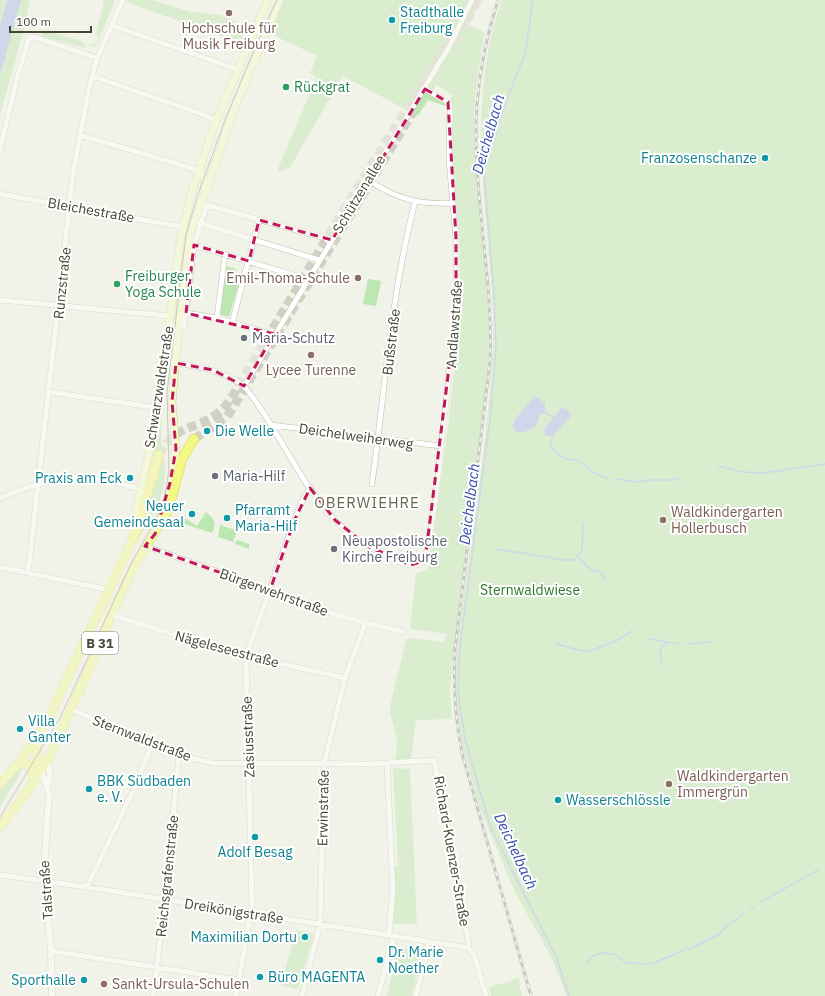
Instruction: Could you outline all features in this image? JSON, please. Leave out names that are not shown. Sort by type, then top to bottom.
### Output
[{"type":"highway","name":"B 31","points":[[168,511],[182,459],[194,439]]},
{"type":"highway","name":"B 31","points":[[133,539],[159,455]]},
{"type":"main road","name":"Schwarzwaldstraße","points":[[20,762],[36,737],[67,680],[133,539],[136,511],[158,408],[182,226],[198,170],[216,121],[268,0]]},
{"type":"main road","name":"Schwarzwaldstraße","points":[[155,534],[168,498],[176,449],[172,402],[187,247],[204,194],[232,118],[280,0]]},
{"type":"main road","points":[[216,121],[232,118]]},
{"type":"main road","points":[[198,170],[204,177],[204,194]]},
{"type":"main road","name":"Schwarzwaldstraße","points":[[0,827],[34,781],[48,759],[72,709],[111,615],[134,566],[168,511]]},
{"type":"main road","points":[[36,737],[37,756],[41,770]]},
{"type":"main road","points":[[37,756],[41,759],[48,759]]},
{"type":"main road","points":[[20,762],[31,766],[34,781]]},
{"type":"main road","name":"B 31","points":[[0,784],[20,762]]},
{"type":"street","name":"Runzstraße","points":[[28,573],[60,306],[70,206],[80,135],[97,58],[123,0]]},
{"type":"street","name":"Schützenallee","points":[[244,386],[273,335],[449,47],[472,0]]},
{"type":"street","points":[[111,24],[239,70]]},
{"type":"street","points":[[0,150],[17,78],[29,38],[34,37],[97,58]]},
{"type":"street","points":[[92,76],[202,114],[216,121]]},
{"type":"street","name":"Andlawstraße","points":[[310,488],[324,508],[348,532],[367,546],[394,560],[415,566],[423,563],[427,558],[456,311],[457,263],[454,203],[449,160],[450,106],[448,102],[424,89]]},
{"type":"street","points":[[80,135],[198,170]]},
{"type":"street","points":[[368,180],[389,193],[415,202],[433,204],[454,203]]},
{"type":"street","name":"Bleichestraße","points":[[0,194],[182,226]]},
{"type":"street","name":"Bußstraße","points":[[372,484],[387,355],[402,263],[415,202]]},
{"type":"street","name":"Schwarzwaldstraße","points":[[184,326],[194,245],[207,205],[325,238],[330,242]]},
{"type":"street","points":[[232,323],[259,220]]},
{"type":"street","points":[[200,223],[319,260]]},
{"type":"street","points":[[194,245],[307,280]]},
{"type":"street","points":[[217,318],[225,254]]},
{"type":"street","points":[[0,300],[170,316]]},
{"type":"street","name":"Schwarzwaldstraße","points":[[186,313],[217,318],[273,335]]},
{"type":"street","points":[[165,358],[176,363],[213,370],[229,376],[244,386],[271,425],[310,488]]},
{"type":"street","points":[[50,392],[158,408]]},
{"type":"street","name":"Deichelweiherweg","points":[[271,425],[333,432],[378,440],[441,446]]},
{"type":"street","points":[[0,498],[28,487],[70,478],[86,477],[141,489]]},
{"type":"street","name":"Zasiusstraße","points":[[236,996],[252,913],[246,656],[295,519],[302,501],[310,488]]},
{"type":"street","name":"Bürgerwehrstraße","points":[[145,546],[270,590],[285,597],[365,624],[404,632]]},
{"type":"street","points":[[0,567],[109,590]]},
{"type":"street","name":"Nägeleseestraße","points":[[111,615],[246,656],[345,678]]},
{"type":"street","name":"Erwinstraße","points":[[302,996],[320,924],[324,764],[345,678],[365,624]]},
{"type":"street","name":"Sternwaldstraße","points":[[72,709],[179,755],[212,763],[387,763],[430,759]]},
{"type":"street","points":[[86,887],[133,792],[152,744]]},
{"type":"street","name":"Reichsgrafenstraße","points":[[153,996],[165,900],[179,755]]},
{"type":"street","name":"Talstraße","points":[[47,785],[50,776],[48,759]]},
{"type":"street","name":"Richard-Kuenzer-Straße","points":[[430,759],[434,760],[437,769],[468,948],[474,955],[486,996]]},
{"type":"street","points":[[378,996],[392,935],[392,890],[387,763]]},
{"type":"street","name":"Talstraße","points":[[41,770],[44,781],[47,785],[50,801],[44,849],[51,951],[52,996]]},
{"type":"street","name":"Dreikönigstraße","points":[[0,875],[86,887],[468,948]]},
{"type":"street","points":[[416,996],[429,942]]},
{"type":"street","points":[[51,951],[239,980]]},
{"type":"highlighted area","points":[[425,89],[448,102],[456,238],[456,311],[425,561],[410,565],[367,546],[335,520],[310,488],[295,519],[270,590],[145,546],[155,534],[170,483],[176,449],[172,402],[176,363],[213,370],[244,386],[274,334],[186,313],[194,245],[249,261],[259,220],[332,240]]},
{"type":"green space","points":[[0,0],[30,0],[24,29],[0,115]]},
{"type":"green space","points":[[103,0],[115,0],[97,45],[93,47],[89,45],[96,44],[99,36],[95,35],[103,7]]},
{"type":"green space","points":[[125,0],[152,0],[191,12],[221,15],[240,25],[237,32],[243,35],[240,43],[140,7]]},
{"type":"green space","points":[[283,0],[484,0],[479,3],[469,25],[485,32],[474,117],[477,182],[488,312],[487,377],[454,648],[450,688],[452,719],[416,720],[411,759],[396,760],[397,739],[390,713],[391,701],[406,641],[409,638],[445,642],[447,634],[412,629],[410,627],[416,573],[426,570],[429,566],[456,354],[460,261],[452,149],[452,105],[450,100],[453,95],[436,85],[431,96],[445,103],[445,106],[428,100],[418,116],[343,76],[289,169],[287,168],[281,172],[277,171],[317,77],[310,73],[317,56],[269,33]]},
{"type":"green space","name":"Sternwaldwiese","points":[[502,0],[825,0],[825,996],[567,996],[552,959],[514,890],[479,806],[462,744],[457,707],[455,673],[464,588],[482,462],[491,377],[493,313],[483,184],[482,122],[483,91],[487,60],[493,30]]},
{"type":"green space","points":[[43,30],[81,41],[85,44],[84,48],[41,36]]},
{"type":"green space","points":[[225,266],[236,269],[234,279],[240,280],[229,317],[219,314]]},
{"type":"green space","points":[[368,279],[381,281],[376,306],[363,304]]},
{"type":"green space","points":[[162,409],[161,447],[163,447],[165,469],[162,492],[146,528],[135,544],[162,455],[152,449],[159,412]]},
{"type":"green space","points":[[206,512],[215,524],[212,533],[178,522],[182,516],[197,526]]},
{"type":"green space","points":[[220,525],[235,530],[236,534],[233,542],[218,537]]},
{"type":"green space","points":[[237,540],[249,544],[249,549],[235,544]]},
{"type":"green space","points":[[24,767],[0,807],[0,790],[20,768]]},
{"type":"green space","points":[[393,768],[410,769],[417,924],[393,924],[394,866],[398,866]]},
{"type":"green space","points":[[296,930],[314,934],[298,989],[281,985]]},
{"type":"green space","points":[[398,947],[422,952],[412,996],[387,996]]},
{"type":"green space","points":[[520,978],[519,982],[522,996],[491,996],[489,987]]},
{"type":"water","points":[[7,0],[21,0],[0,76],[0,26]]},
{"type":"water","points":[[535,396],[545,403],[545,411],[539,416],[535,427],[528,431],[516,432],[513,425],[515,419]]},
{"type":"water","points":[[562,407],[569,411],[570,417],[553,436],[547,436],[543,431]]},
{"type":"waterway","name":"Deichelbach","points":[[533,0],[525,54],[505,104],[484,173],[494,294],[496,347],[491,411],[460,647],[458,692],[465,739],[490,826],[557,959],[569,996]]},
{"type":"waterway","name":"Deichelbach","points":[[542,412],[554,417]]},
{"type":"waterway","name":"Deichelbach","points":[[553,436],[550,446],[559,455],[569,459],[578,460],[592,472],[607,478]]},
{"type":"waterway","name":"Deichelbach","points":[[718,466],[742,472],[764,473],[825,464]]},
{"type":"waterway","name":"Deichelbach","points":[[616,479],[638,482],[650,480],[673,480],[681,478]]},
{"type":"waterway","points":[[497,549],[564,560],[575,560],[582,550],[583,523]]},
{"type":"waterway","points":[[579,558],[591,570],[600,572],[606,580]]},
{"type":"waterway","points":[[556,644],[587,652],[616,641],[632,631]]},
{"type":"waterway","points":[[650,639],[679,644]]},
{"type":"waterway","points":[[662,666],[660,649],[668,642]]},
{"type":"waterway","points":[[687,644],[712,642]]},
{"type":"waterway","points":[[761,902],[818,870]]},
{"type":"waterway","points":[[750,910],[754,908]]},
{"type":"waterway","points":[[690,949],[720,934],[724,928],[745,913]]},
{"type":"waterway","points":[[586,963],[593,956],[603,953],[615,954],[626,963],[652,964],[686,949]]},
{"type":"tunnel","points":[[454,43],[478,0]]},
{"type":"tunnel","points":[[159,455],[166,445],[179,432],[208,420],[217,414],[230,399],[345,208],[454,33]]},
{"type":"tunnel","points":[[194,439],[227,417],[413,112]]},
{"type":"tram line","points":[[0,817],[61,716],[131,564],[163,506],[169,471],[167,392],[186,235],[196,200],[225,120],[257,43],[277,0]]},
{"type":"railway","points":[[498,0],[490,26],[482,65],[477,104],[476,136],[477,168],[489,298],[490,362],[455,649],[454,676],[456,717],[463,757],[531,996]]},
{"type":"place","name":"Hochschule für Musik Freiburg","points":[[229,13]]},
{"type":"place","name":"Stadthalle Freiburg","points":[[392,20]]},
{"type":"place","name":"Rückgrat","points":[[286,87]]},
{"type":"place","name":"Franzosenschanze","points":[[765,158]]},
{"type":"place","name":"Emil-Thoma-Schule","points":[[358,278]]},
{"type":"place","name":"Freiburger Yoga Schule","points":[[117,284]]},
{"type":"place","name":"Maria-Schutz","points":[[244,338]]},
{"type":"place","name":"Lycee Turenne","points":[[311,355]]},
{"type":"place","name":"Die Welle","points":[[207,431]]},
{"type":"place","name":"Maria-Hilf","points":[[215,476]]},
{"type":"place","name":"Praxis am Eck","points":[[130,478]]},
{"type":"place","name":"Neuer Gemeindesaal","points":[[192,514]]},
{"type":"place","name":"Pfarramt Maria-Hilf","points":[[227,518]]},
{"type":"place","name":"Waldkindergarten Hollerbusch","points":[[663,520]]},
{"type":"place","name":"Neuapostolische Kirche Freiburg","points":[[334,549]]},
{"type":"place","name":"Villa Ganter","points":[[20,729]]},
{"type":"place","name":"Waldkindergarten Immergrün","points":[[669,784]]},
{"type":"place","name":"BBK Südbaden e. V.","points":[[89,789]]},
{"type":"place","name":"Wasserschlössle","points":[[558,800]]},
{"type":"place","name":"Adolf Besag","points":[[255,837]]},
{"type":"place","name":"Maximilian Dortu","points":[[305,937]]},
{"type":"place","name":"Dr. Marie Noether","points":[[380,960]]},
{"type":"place","name":"Büro MAGENTA","points":[[260,977]]},
{"type":"place","name":"Sporthalle","points":[[84,980]]},
{"type":"place","name":"Sankt-Ursula-Schulen","points":[[104,984]]},
{"type":"district","name":"OBERWIEHRE","points":[[367,502]]}]
